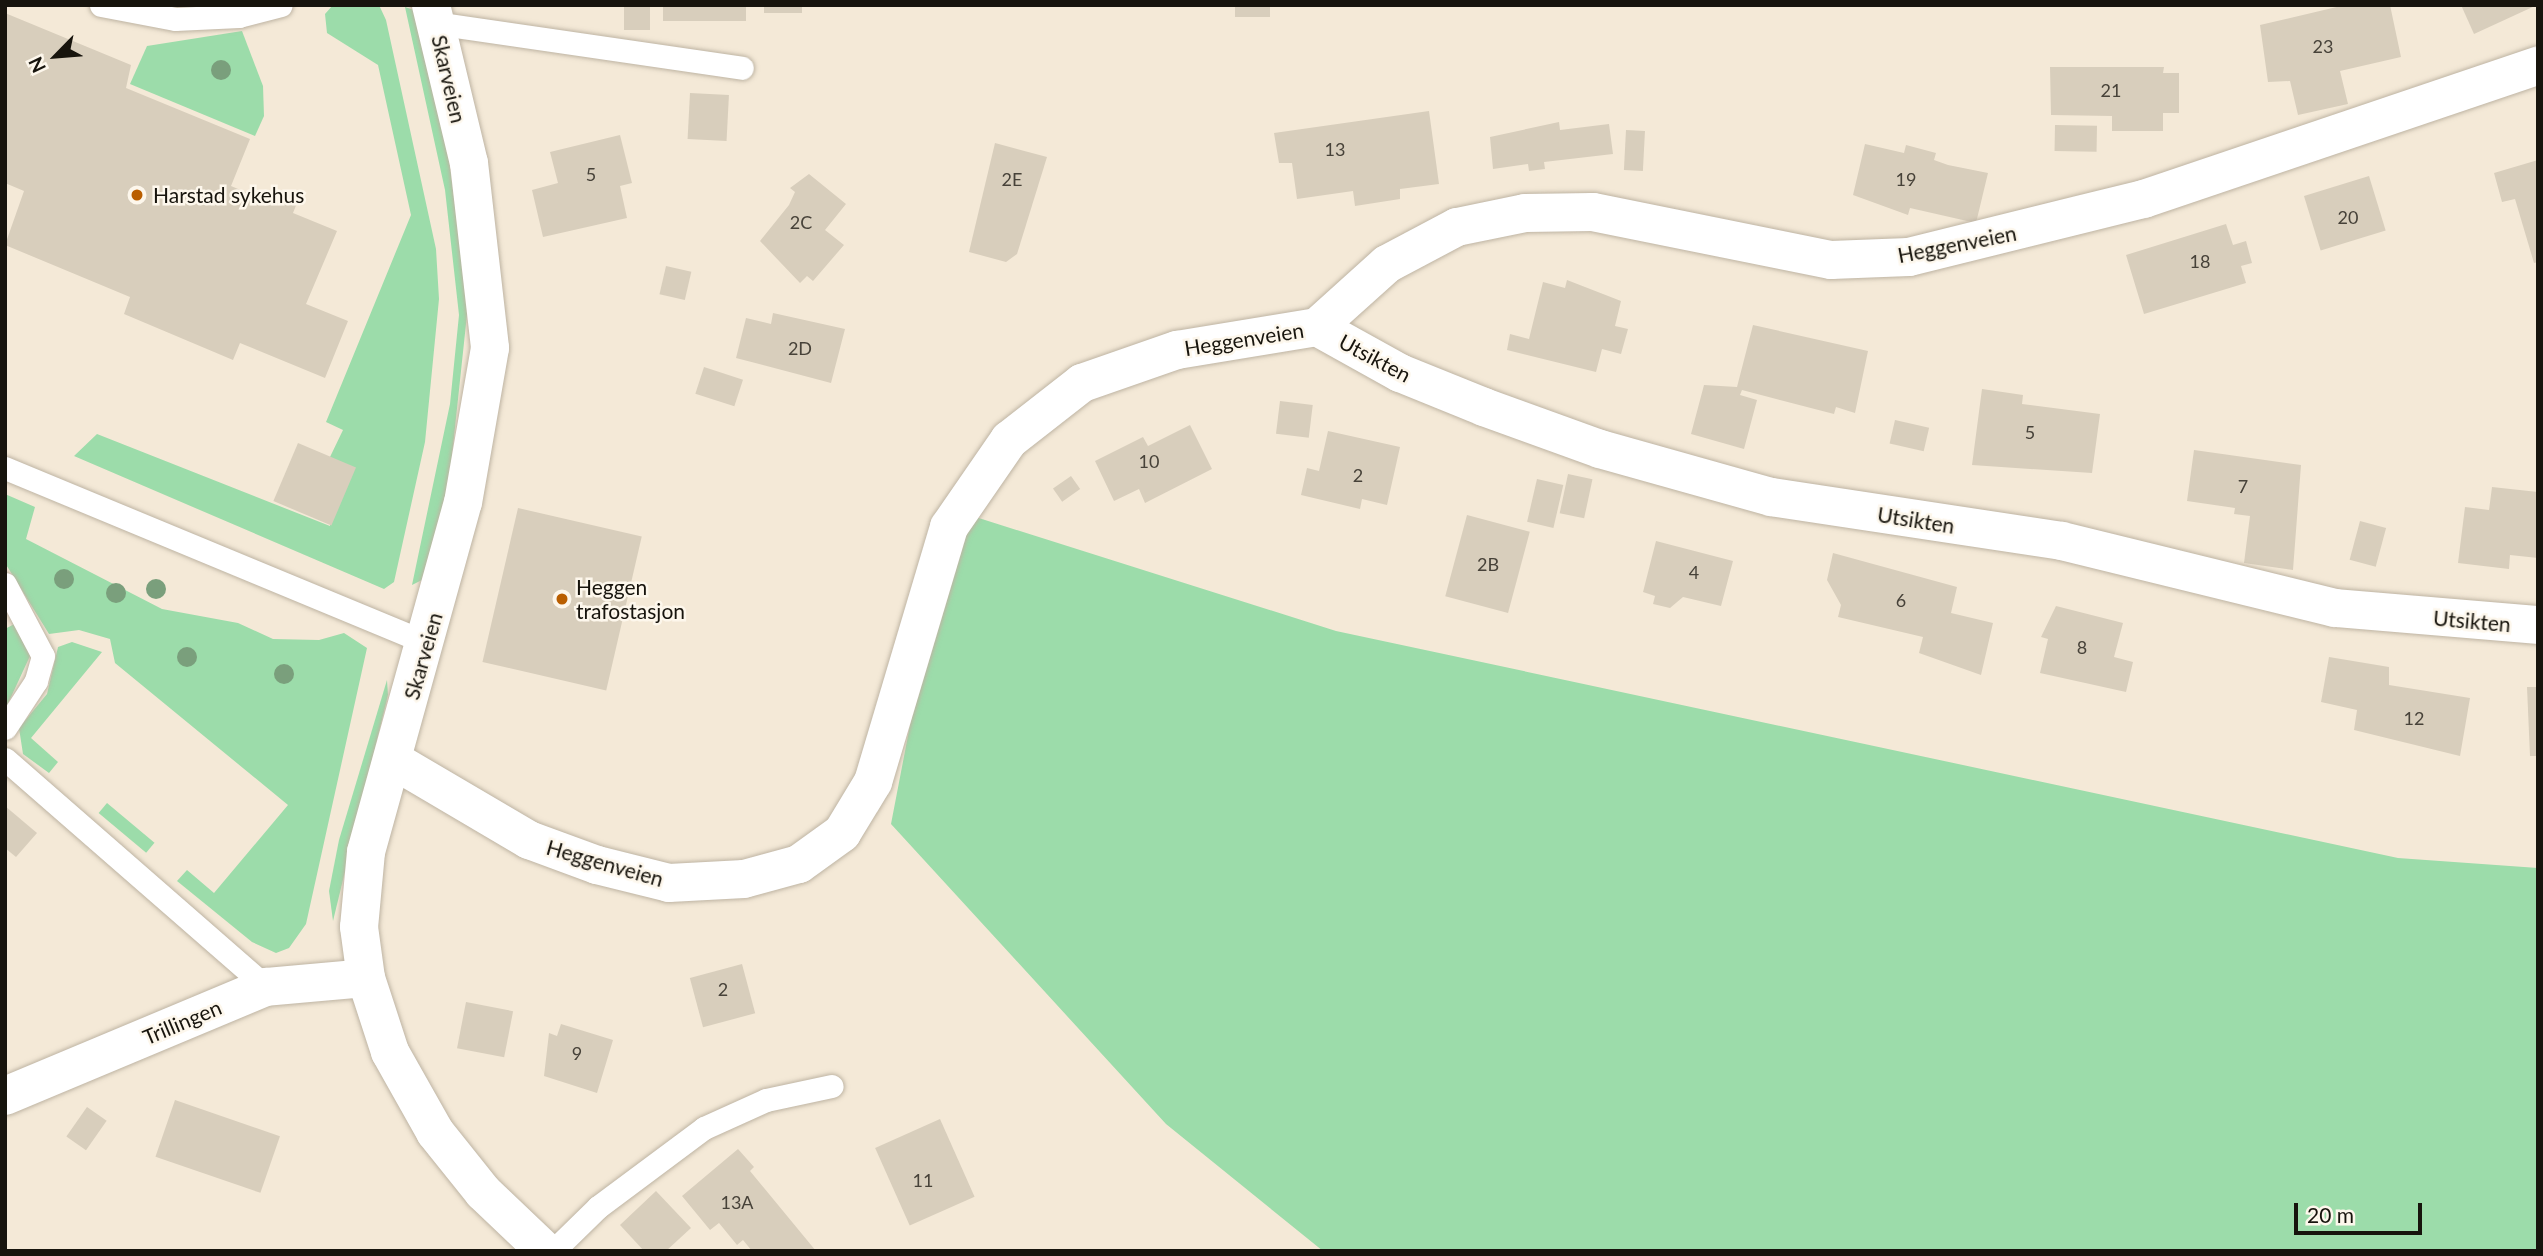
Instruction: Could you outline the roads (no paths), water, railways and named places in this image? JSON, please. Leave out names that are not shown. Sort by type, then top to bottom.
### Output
[{"type":"street","name":"Skarveien","points":[[433,14],[469,163],[490,348],[463,502],[428,643],[393,760],[361,887],[366,978],[390,1052],[435,1132],[483,1192],[545,1251]]},
{"type":"street","name":"Heggenveien","points":[[393,760],[529,840],[621,871],[669,883],[744,879],[799,864],[842,833],[873,782],[949,527],[1009,440],[1082,383],[1131,363],[1317,327],[1387,264],[1457,227],[1525,213],[1593,212],[1831,260],[1909,257],[2144,199],[2534,76]]},
{"type":"street","name":"Utsikten","points":[[1317,327],[1400,373],[1484,407],[1600,449],[1772,497],[2062,541],[2335,608],[2538,625]]},
{"type":"street","name":"Trillingen","points":[[5,1096],[266,987],[366,978]]},
{"type":"lane","points":[[101,5],[175,19],[239,16],[281,5]]},
{"type":"lane","points":[[433,14],[742,68]]},
{"type":"lane","points":[[5,467],[428,643]]},
{"type":"lane","points":[[5,584],[43,656],[36,681],[5,728]]},
{"type":"lane","points":[[5,759],[266,987]]},
{"type":"lane","points":[[553,1251],[598,1207],[704,1128],[766,1100],[832,1086]]},
{"type":"place","name":"Harstad sykehus","points":[[137,195]]},
{"type":"place","name":"Heggen trafostasjon","points":[[562,599]]}]
